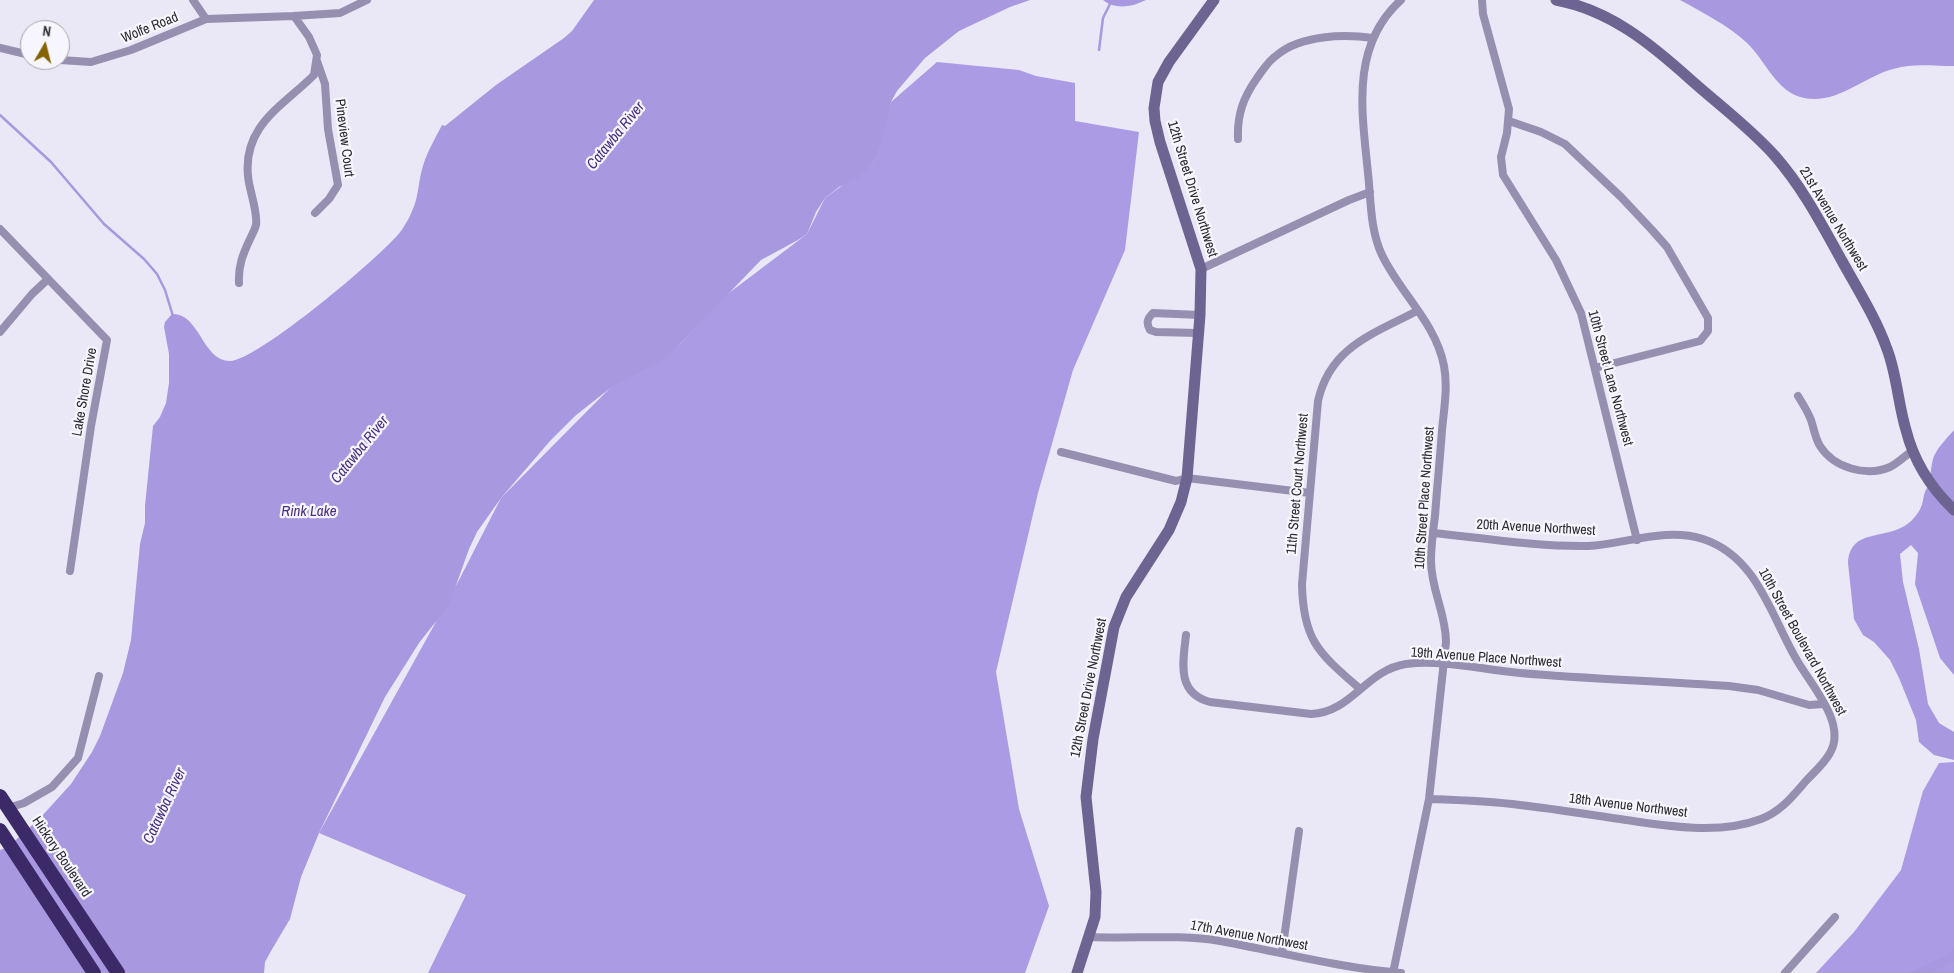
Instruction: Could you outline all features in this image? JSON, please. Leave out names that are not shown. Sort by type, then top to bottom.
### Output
[{"type":"highway","name":"Hickory Boulevard","points":[[0,796],[118,973]]},
{"type":"highway","points":[[0,830],[94,973]]},
{"type":"street","points":[[193,0],[206,19]]},
{"type":"street","name":"Wolfe Road","points":[[70,61],[91,62],[131,50],[206,19],[340,13],[367,0]]},
{"type":"street","name":"12th Street Drive Northwest","points":[[1077,973],[1096,917],[1096,892],[1086,797],[1093,739],[1114,627],[1126,597],[1169,530],[1181,502],[1187,478],[1200,315],[1201,269],[1160,142],[1154,108],[1158,82],[1166,67],[1214,0]]},
{"type":"street","name":"10th Street Place Northwest","points":[[1393,973],[1428,799],[1444,664],[1446,630],[1432,575],[1433,534],[1445,381],[1442,358],[1436,340],[1381,253],[1375,232],[1361,102],[1362,80],[1373,38],[1385,16],[1401,0]]},
{"type":"street","points":[[1482,0],[1509,109],[1509,121],[1541,132],[1565,144],[1652,230],[1671,254],[1708,318],[1708,331],[1700,341],[1595,368]]},
{"type":"street","name":"21st Avenue Northwest","points":[[1556,0],[1586,8],[1606,16],[1645,41],[1758,139],[1793,178],[1865,302],[1883,341],[1894,372],[1905,430],[1922,472],[1954,510]]},
{"type":"street","name":"Pineview Court","points":[[294,16],[309,37],[317,55],[316,59],[325,84],[328,129],[338,185],[329,199],[315,213]]},
{"type":"street","points":[[1238,139],[1239,117],[1247,93],[1275,56],[1293,45],[1336,36],[1353,35],[1373,38]]},
{"type":"street","points":[[0,48],[20,53]]},
{"type":"street","points":[[239,283],[238,271],[241,258],[256,224],[247,165],[252,143],[266,117],[314,75],[316,59]]},
{"type":"street","name":"10th Street Lane Northwest","points":[[1509,121],[1501,157],[1503,175],[1556,260],[1572,290],[1581,313],[1637,540]]},
{"type":"street","points":[[1201,269],[1370,192]]},
{"type":"street","name":"Lake Shore Drive","points":[[0,229],[107,340],[91,426],[70,571]]},
{"type":"street","points":[[0,332],[32,294],[48,279]]},
{"type":"street","name":"11th Street Court Northwest","points":[[1360,689],[1322,653],[1312,639],[1305,619],[1302,584],[1318,401],[1327,375],[1337,360],[1350,348],[1417,311]]},
{"type":"street","points":[[1198,333],[1156,332],[1150,330],[1147,324],[1148,318],[1153,313],[1200,315]]},
{"type":"street","points":[[1798,396],[1808,413],[1821,447],[1830,457],[1844,466],[1860,471],[1878,470],[1890,466],[1912,451]]},
{"type":"street","points":[[1061,452],[1176,481],[1187,478],[1310,493]]},
{"type":"street","name":"20th Avenue Northwest","points":[[1433,534],[1572,546],[1604,545],[1676,535],[1691,536],[1714,543],[1725,549]]},
{"type":"street","name":"10th Street Boulevard Northwest","points":[[1725,549],[1736,557],[1756,580],[1797,661],[1834,722],[1834,741],[1830,753],[1808,778]]},
{"type":"street","name":"19th Avenue Place Northwest","points":[[1186,635],[1184,678],[1192,692],[1205,700],[1315,714],[1336,708],[1377,674],[1396,666],[1409,664],[1444,664],[1522,674],[1729,686],[1758,690],[1809,705],[1824,704]]},
{"type":"street","points":[[11,812],[52,786],[78,758],[99,676]]},
{"type":"street","name":"18th Avenue Northwest","points":[[1428,799],[1519,805],[1674,826],[1710,827],[1749,822],[1768,816],[1783,806],[1808,778]]},
{"type":"street","points":[[1282,954],[1299,831]]},
{"type":"street","points":[[1785,973],[1834,917]]},
{"type":"street","name":"17th Avenue Northwest","points":[[1090,937],[1161,936],[1198,938],[1344,966],[1402,973]]},
{"type":"shaded area","points":[[937,62],[1019,70],[1036,76],[1075,83],[1075,121],[1139,132],[1125,250],[1073,370],[1038,493],[996,672],[1019,809],[1049,906],[1025,973],[428,973],[466,895],[319,833],[458,582],[501,498],[609,389],[680,344],[725,296],[807,234],[825,198],[873,163],[891,102]]},
{"type":"shaded area","points":[[1954,762],[1954,973],[1816,973],[1854,932],[1901,870],[1923,791],[1939,763]]},
{"type":"water","name":"Rink Lake","points":[[594,0],[1030,0],[1010,7],[959,31],[925,58],[897,91],[891,102],[884,133],[873,163],[858,178],[839,187],[825,198],[816,212],[807,234],[761,260],[680,344],[663,359],[609,389],[575,416],[550,441],[501,498],[477,532],[449,605],[419,643],[385,697],[319,833],[301,877],[290,919],[265,962],[264,973],[0,973],[0,850],[8,847],[41,817],[71,784],[100,736],[123,673],[131,640],[140,544],[145,523],[153,426],[160,417],[166,403],[169,383],[169,354],[164,327],[165,322],[172,314],[181,316],[195,328],[213,354],[221,359],[230,361],[266,344],[319,305],[346,283],[401,231],[414,206],[421,172],[442,125],[445,126],[496,85],[564,38],[572,31]]},
{"type":"water","points":[[1103,0],[1146,0],[1135,4],[1118,6]]},
{"type":"water","points":[[1680,0],[1954,0],[1954,66],[1915,65],[1900,67],[1882,73],[1827,98],[1804,98],[1794,95],[1779,83],[1754,50],[1740,37]]},
{"type":"water","points":[[1954,430],[1954,675],[1940,658],[1915,584],[1918,553],[1911,545],[1900,554],[1903,582],[1919,649],[1928,704],[1939,723],[1954,732],[1954,760],[1934,755],[1919,742],[1916,720],[1890,660],[1874,642],[1863,635],[1854,619],[1848,563],[1850,551],[1856,543],[1873,536],[1894,531],[1904,526],[1916,516],[1921,508],[1929,483],[1935,454]]},
{"type":"water","points":[[1954,948],[1954,962],[1930,973],[1908,973],[1945,956]]},
{"type":"waterway","points":[[1099,50],[1103,18],[1112,0]]},
{"type":"waterway","points":[[0,115],[51,162],[104,224],[144,259],[157,274],[165,290],[173,316]]},
{"type":"water label","name":"Catawba River","points":[[616,136]]},
{"type":"water label","name":"Catawba River","points":[[360,450]]},
{"type":"water label","name":"Catawba River","points":[[165,806]]}]
